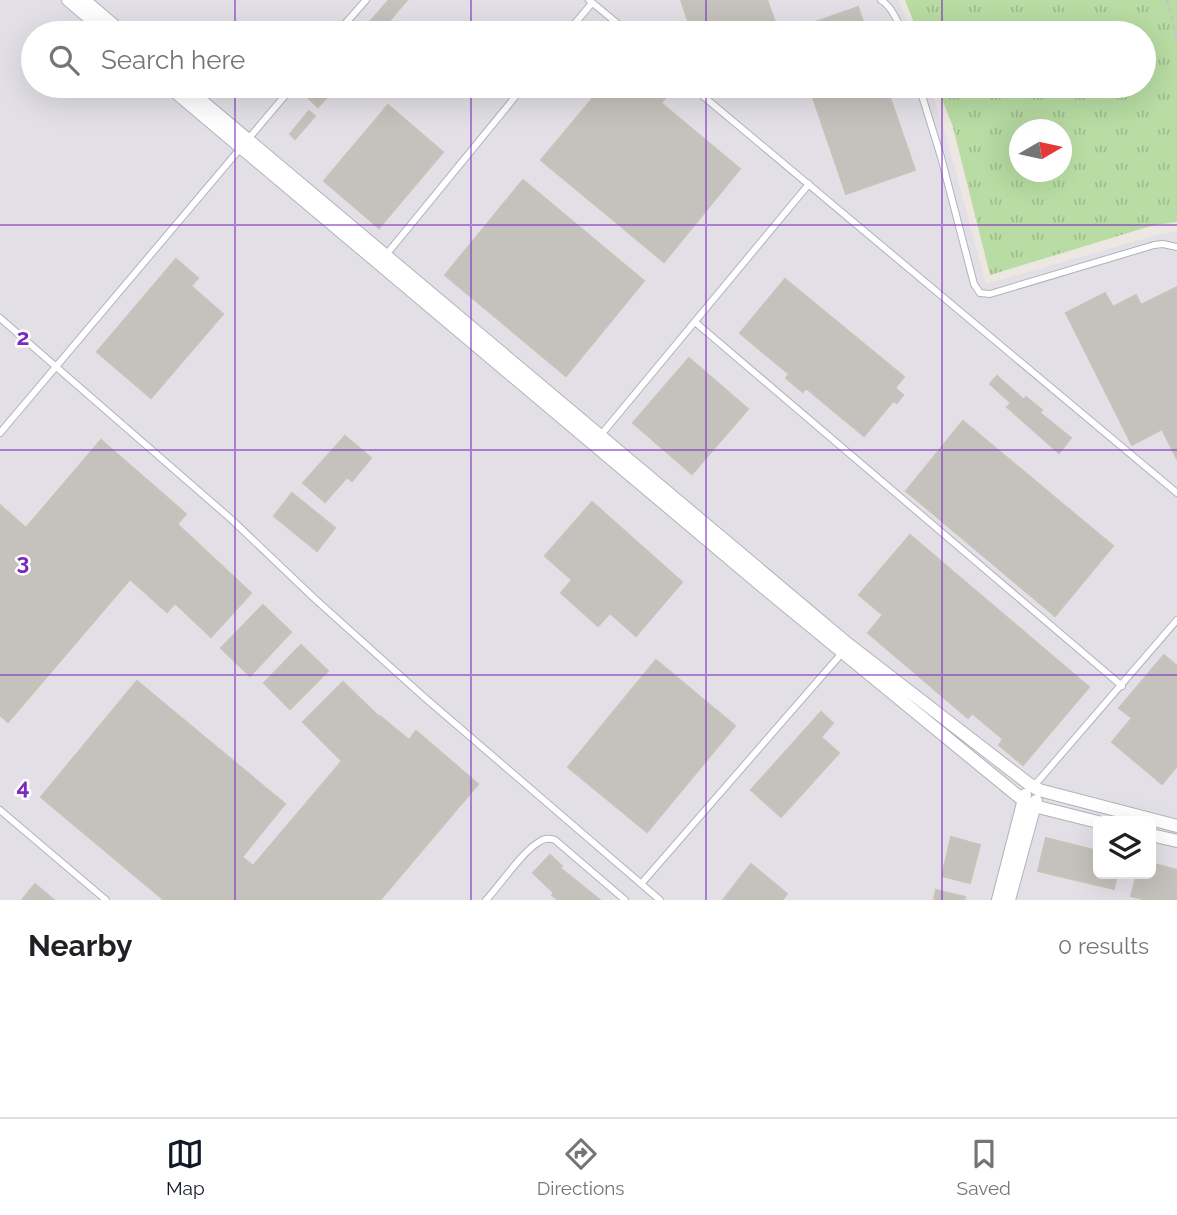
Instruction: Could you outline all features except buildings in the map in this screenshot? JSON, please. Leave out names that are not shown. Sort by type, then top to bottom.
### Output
[{"type":"street","points":[[68,0],[93,21]]},
{"type":"street","points":[[84,0],[109,21]]},
{"type":"street","points":[[184,98],[386,255],[845,648],[1033,787],[1177,826]]},
{"type":"street","points":[[196,98],[244,144],[1029,804],[1093,821]]},
{"type":"street","points":[[1009,900],[1033,787]]},
{"type":"street","points":[[998,900],[1029,804]]},
{"type":"street","points":[[1156,836],[1177,841]]},
{"type":"lane","points":[[348,21],[366,0]]},
{"type":"lane","points":[[881,0],[897,21]]},
{"type":"lane","points":[[576,21],[591,1],[615,21]]},
{"type":"lane","points":[[0,433],[283,98]]},
{"type":"lane","points":[[386,255],[514,98]]},
{"type":"lane","points":[[705,98],[1177,493]]},
{"type":"lane","points":[[923,98],[974,284],[980,293],[990,294],[1154,244],[1177,247]]},
{"type":"lane","points":[[600,436],[809,184]]},
{"type":"lane","points":[[0,318],[230,519],[424,696],[660,900]]},
{"type":"lane","points":[[695,322],[1122,686]]},
{"type":"lane","points":[[1033,787],[1177,620]]},
{"type":"lane","points":[[640,884],[845,648]]},
{"type":"lane","points":[[0,810],[106,900]]},
{"type":"lane","points":[[486,900],[538,842],[548,838],[555,840],[625,900]]},
{"type":"path","points":[[1167,0],[1177,40]]},
{"type":"shaded area","points":[[0,0],[899,0],[907,21],[21,21],[21,98],[933,98],[986,284],[1177,231],[1177,900],[0,900]]},
{"type":"green space","points":[[905,0],[1177,0],[1177,222],[1154,225],[990,275],[953,127],[942,98],[1156,98],[1156,21],[913,21]]}]
